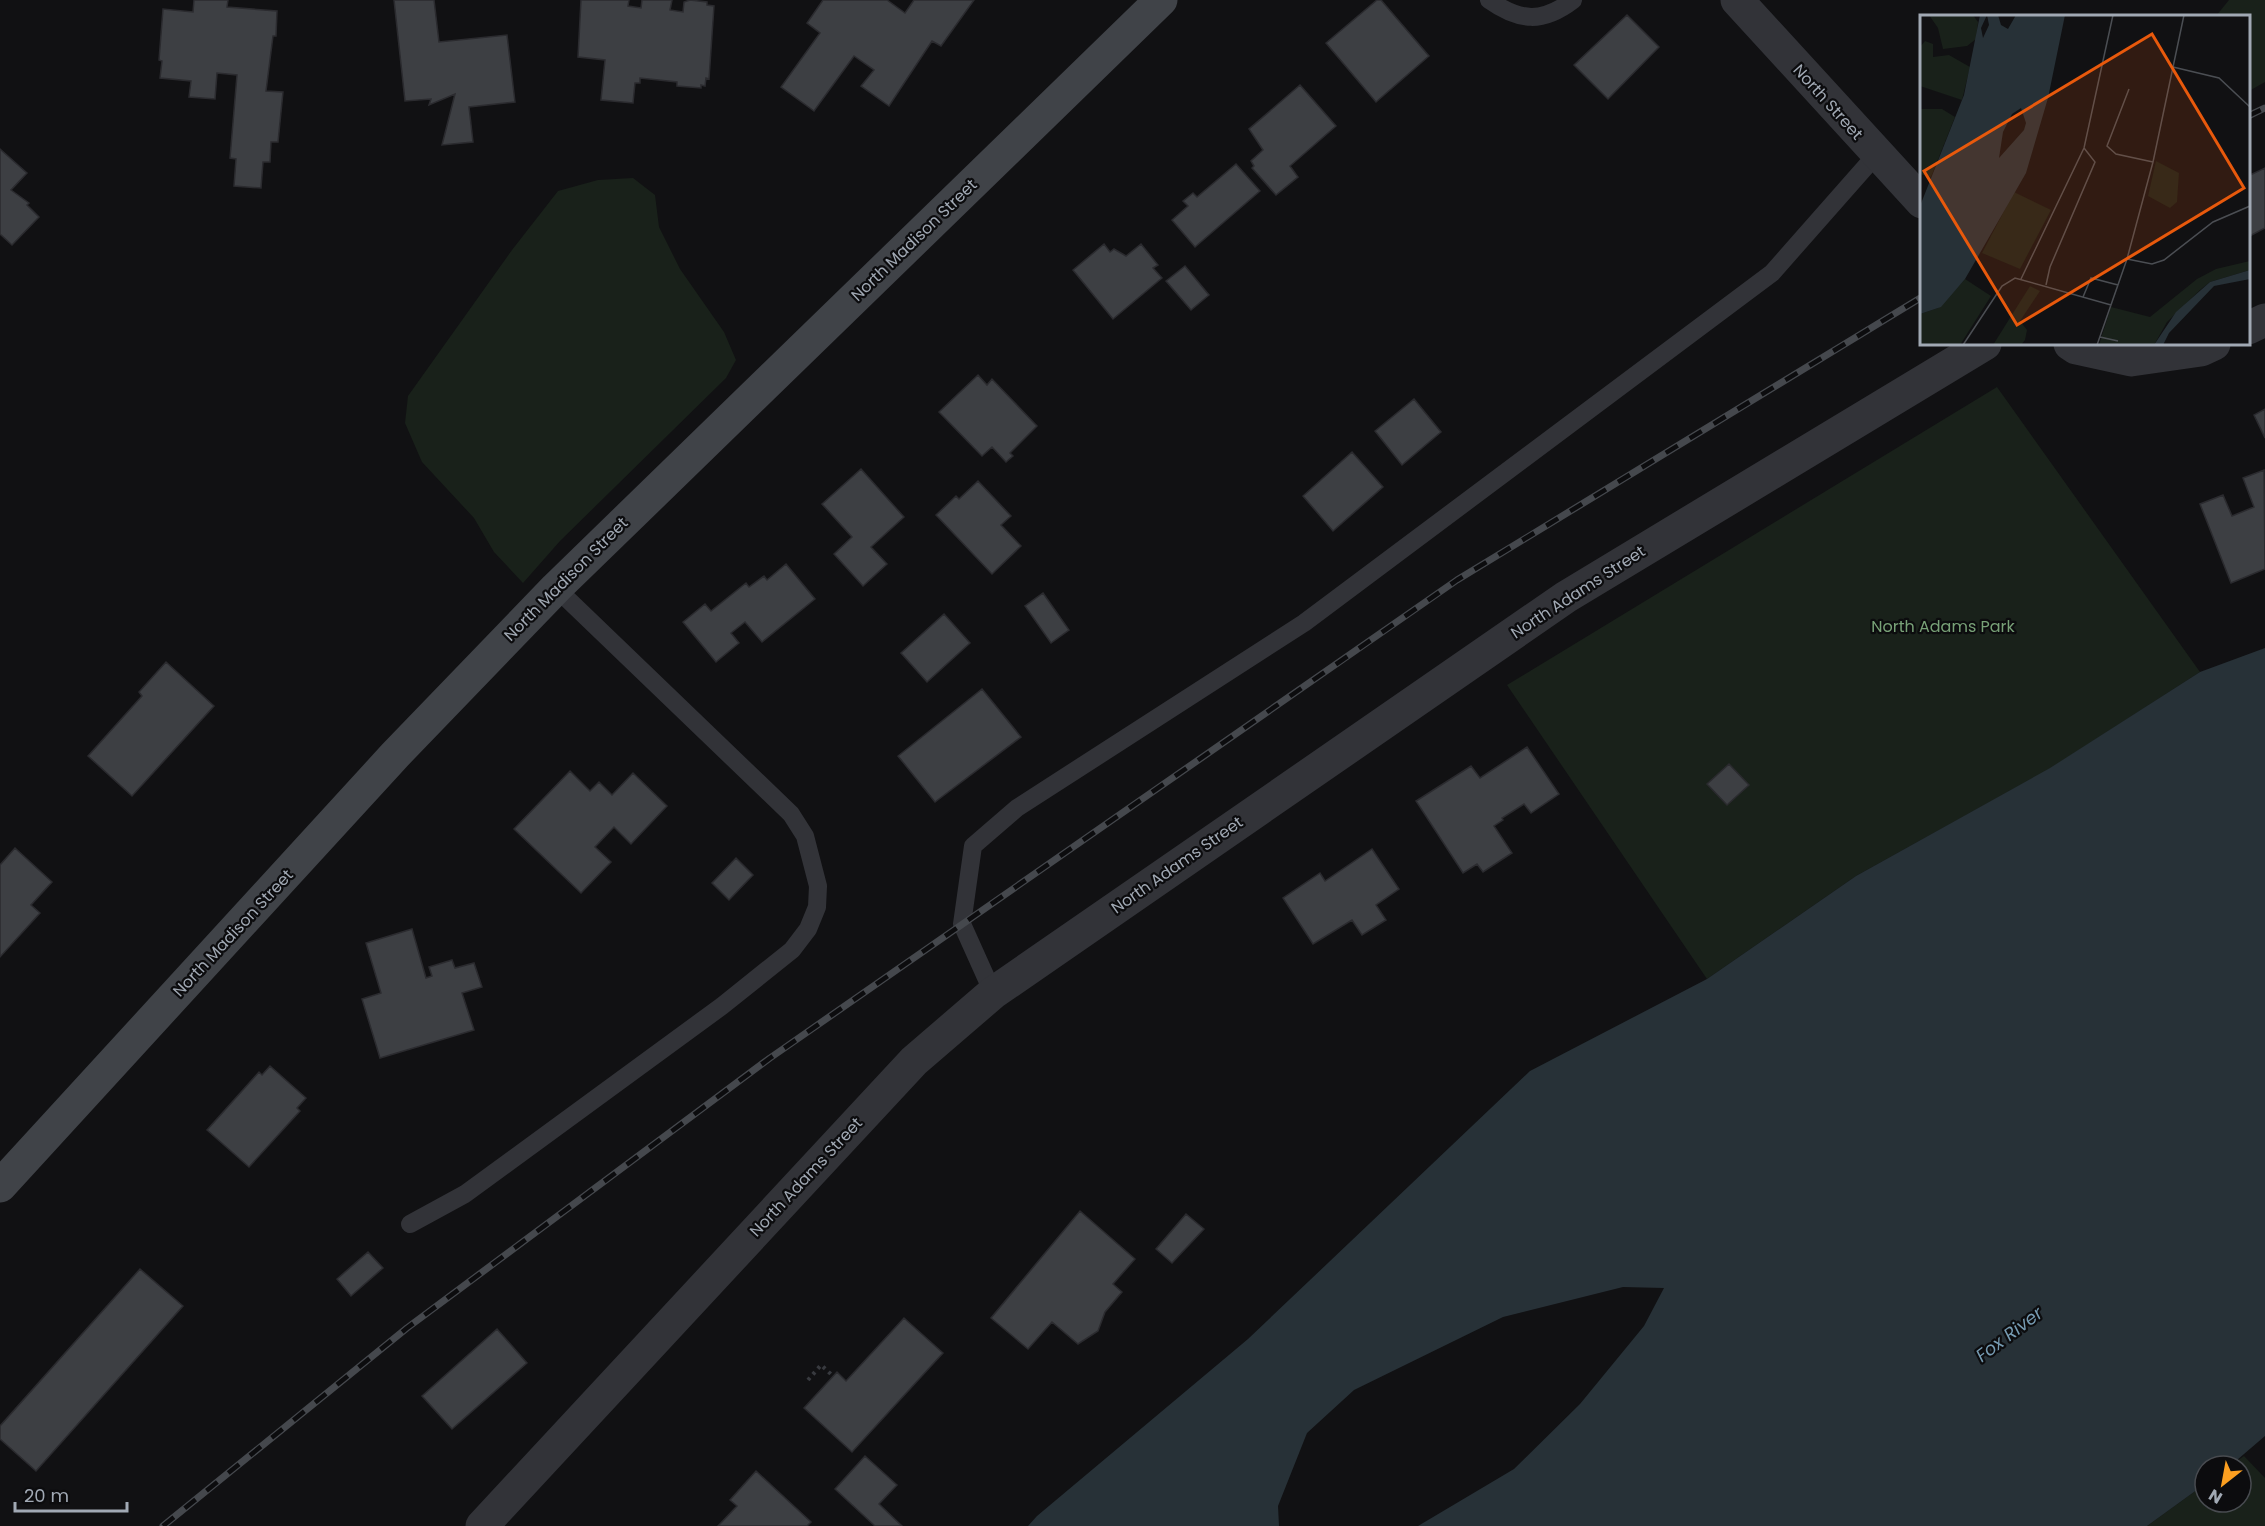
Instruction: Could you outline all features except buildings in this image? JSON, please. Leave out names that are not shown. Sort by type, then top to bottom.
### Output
[{"type":"street","name":"North Madison Street","points":[[0,1186],[395,755],[556,588],[1161,0]]},
{"type":"street","name":"North Street","points":[[1737,0],[1876,155],[1920,200]]},
{"type":"street","points":[[2250,327],[2265,320]]},
{"type":"street","name":"North Adams Street","points":[[482,1526],[914,1061],[993,993],[1566,597],[1982,345]]},
{"type":"street","points":[[2072,345],[2076,348],[2131,360],[2201,350],[2212,345]]},
{"type":"lane","points":[[1489,0],[1502,10],[1537,18],[1555,14],[1573,0]]},
{"type":"lane","points":[[993,993],[962,924],[973,846],[1017,808],[1304,624],[1772,273],[1876,155]]},
{"type":"lane","points":[[410,1224],[465,1194],[722,1006],[792,950],[808,929],[817,907],[818,886],[806,836],[791,814],[556,588]]},
{"type":"path","points":[[808,1380],[821,1365],[833,1376]]},
{"type":"green space","points":[[2229,0],[2265,0],[2265,82],[2250,90],[2250,15],[2217,15]]},
{"type":"green space","points":[[633,178],[655,195],[659,227],[680,269],[724,332],[736,360],[726,378],[560,541],[523,583],[494,552],[474,518],[422,462],[405,423],[408,396],[512,250],[558,191],[598,180]]},
{"type":"green space","name":"North Adams Park","points":[[1997,387],[2200,672],[2051,768],[1856,876],[1707,979],[1507,685]]},
{"type":"green space","points":[[2253,1465],[2265,1478],[2265,1526],[2147,1526],[2193,1493],[2193,1514],[2253,1514]]},
{"type":"water","name":"Fox River","points":[[2265,648],[2265,1436],[2244,1454],[2193,1454],[2193,1493],[2147,1526],[1418,1526],[1514,1469],[1580,1404],[1644,1326],[1664,1288],[1623,1287],[1503,1317],[1354,1390],[1307,1433],[1278,1506],[1279,1526],[1028,1526],[1248,1339],[1530,1071],[1707,979],[1856,876],[2050,768],[2200,672]]},
{"type":"railway","points":[[2250,115],[2265,108]]},
{"type":"railway","points":[[163,1526],[407,1328],[770,1058],[1457,580],[1920,298]]}]
